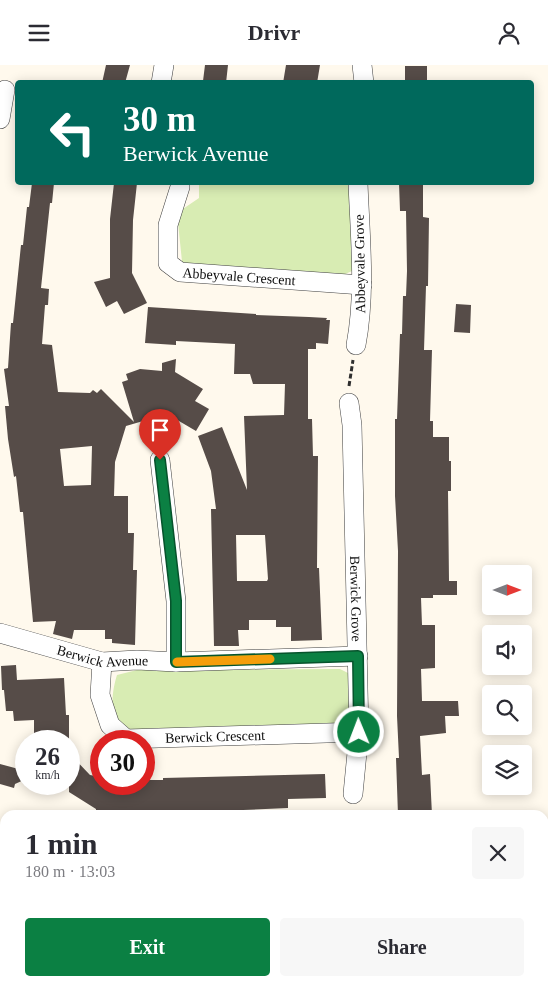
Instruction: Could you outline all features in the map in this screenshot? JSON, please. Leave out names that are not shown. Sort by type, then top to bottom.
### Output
[{"type":"street","points":[[162,80],[164,65]]},
{"type":"street","points":[[362,65],[364,80]]},
{"type":"street","points":[[0,119],[8,91]]},
{"type":"street","name":"Abbeyvale Grove","points":[[356,345],[361,320],[362,285],[358,185]]},
{"type":"street","name":"Abbeyvale Crescent","points":[[180,187],[168,225],[168,263],[180,272],[362,285]]},
{"type":"street","name":"Berwick Grove","points":[[349,403],[352,425],[359,732],[353,794]]},
{"type":"street","points":[[160,460],[176,601],[176,662]]},
{"type":"street","name":"Berwick Avenue","points":[[0,633],[102,662],[137,660],[176,662],[358,656]]},
{"type":"street","name":"Berwick Crescent","points":[[102,662],[100,695],[110,725],[126,739],[359,732]]},
{"type":"path","points":[[349,403],[349,383],[356,345]]},
{"type":"green space","points":[[199,185],[350,185],[355,264],[352,271],[343,275],[183,271],[177,213],[199,198]]},
{"type":"green space","points":[[340,669],[350,674],[352,714],[346,723],[155,731],[128,730],[118,721],[113,711],[113,692],[117,675],[137,670]]},
{"type":"building","points":[[106,65],[130,65],[126,80],[103,80]]},
{"type":"building","points":[[205,65],[228,65],[226,80],[203,80]]},
{"type":"building","points":[[286,65],[320,65],[318,80],[284,80]]},
{"type":"building","points":[[405,66],[427,66],[427,80],[405,80]]},
{"type":"building","points":[[32,185],[54,185],[52,203],[50,203],[41,288],[49,289],[48,305],[45,305],[42,344],[52,345],[58,392],[90,393],[93,390],[97,393],[101,389],[134,422],[122,382],[128,380],[126,374],[140,369],[162,371],[162,363],[176,359],[175,372],[203,389],[195,401],[209,409],[196,431],[167,414],[126,426],[115,462],[114,496],[128,496],[128,533],[134,533],[133,570],[137,570],[135,645],[112,643],[112,639],[105,639],[105,630],[74,630],[72,639],[53,634],[56,621],[33,622],[23,512],[20,512],[16,476],[14,477],[8,439],[5,406],[9,406],[4,369],[8,368],[11,323],[13,323],[27,207],[29,207]],"holes":[[[92,446],[91,485],[64,486],[60,449]]]},
{"type":"building","points":[[114,185],[137,185],[133,220],[132,273],[147,303],[124,314],[117,301],[106,307],[94,282],[110,278],[110,219]]},
{"type":"building","points":[[399,185],[423,185],[423,217],[429,218],[428,286],[426,286],[424,350],[432,350],[430,421],[433,421],[433,437],[449,437],[449,461],[451,461],[451,491],[448,491],[449,581],[457,581],[457,595],[433,595],[433,598],[421,598],[422,625],[435,625],[435,668],[421,669],[422,701],[458,701],[459,716],[445,716],[446,733],[420,736],[422,775],[430,774],[432,810],[398,810],[396,758],[399,758],[397,716],[398,551],[395,496],[395,419],[397,419],[400,334],[402,334],[403,296],[406,296],[407,271],[406,211],[400,211]]},
{"type":"building","points":[[456,304],[471,305],[470,333],[454,332]]},
{"type":"building","points":[[148,307],[327,318],[326,320],[330,320],[328,344],[316,343],[316,349],[308,349],[308,419],[312,419],[313,456],[318,456],[317,568],[319,568],[322,640],[291,641],[291,627],[276,627],[276,620],[249,620],[249,630],[238,630],[239,646],[214,646],[211,509],[216,509],[211,471],[198,436],[222,427],[247,490],[244,416],[284,415],[285,384],[253,384],[250,374],[234,374],[235,344],[176,341],[176,345],[145,343]],"holes":[[[236,535],[265,535],[267,581],[237,581]]]},
{"type":"building","points":[[16,665],[17,680],[64,678],[66,715],[69,715],[69,730],[34,730],[34,720],[14,721],[13,711],[6,711],[4,690],[2,690],[1,666]]},
{"type":"building","points":[[0,764],[15,768],[14,788],[0,784]]},
{"type":"building","points":[[80,765],[90,775],[90,795],[155,795],[155,780],[163,780],[163,778],[325,774],[326,798],[288,799],[288,808],[243,810],[96,809],[74,795],[80,795]]},
{"type":"slow traffic","points":[[177,662],[270,659]]},
{"type":"route","points":[[160,460],[176,601],[176,662],[358,656],[359,732]]}]
